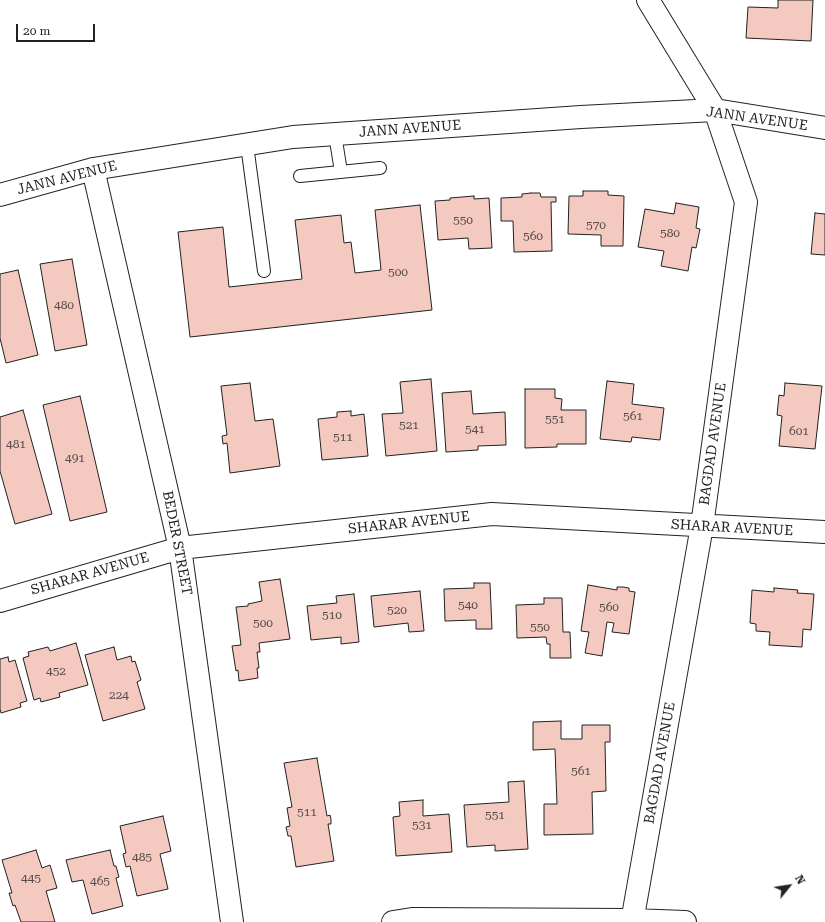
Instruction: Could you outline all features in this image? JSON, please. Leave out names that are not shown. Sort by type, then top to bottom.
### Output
[{"type":"street","name":"BAGDAD AVENUE","points":[[632,921],[702,526],[746,202],[715,110],[648,0]]},
{"type":"street","name":"JANN AVENUE","points":[[0,195],[93,169],[247,144],[335,134],[581,117],[715,110],[825,128]]},
{"type":"street","name":"BEDER STREET","points":[[93,169],[180,548],[232,922]]},
{"type":"street","name":"SHARAR AVENUE","points":[[0,601],[180,548],[492,514],[825,532]]},
{"type":"street","points":[[394,922],[412,919],[685,922]]},
{"type":"lane","points":[[335,134],[341,172]]},
{"type":"lane","points":[[247,144],[264,271]]},
{"type":"lane","points":[[300,176],[380,168]]},
{"type":"building","points":[[778,0],[813,0],[811,41],[746,38],[748,7],[778,8]]},
{"type":"building","points":[[583,191],[608,191],[608,195],[624,196],[623,246],[601,246],[601,235],[568,234],[569,196],[583,196]]},
{"type":"building","points":[[540,193],[541,197],[556,197],[556,202],[551,202],[552,251],[514,252],[513,221],[501,221],[501,198],[522,197],[522,194]]},
{"type":"building","points":[[474,196],[474,199],[489,198],[492,248],[469,249],[468,238],[438,240],[435,201]]},
{"type":"building","points":[[676,203],[699,207],[696,228],[700,229],[696,248],[692,247],[688,271],[661,266],[664,251],[638,247],[645,209],[674,214]]},
{"type":"building","points":[[420,205],[432,310],[190,337],[178,232],[223,227],[229,287],[302,279],[295,220],[341,215],[344,243],[351,242],[355,273],[381,270],[375,210]]},
{"type":"building","points":[[815,213],[825,214],[825,255],[811,254]]},
{"type":"building","points":[[72,259],[87,345],[55,351],[40,264]]},
{"type":"building","points":[[18,270],[38,355],[6,363],[0,338],[0,274]]},
{"type":"building","points":[[431,379],[437,451],[386,456],[382,414],[403,413],[400,382]]},
{"type":"building","points":[[607,381],[634,384],[632,404],[664,408],[660,440],[632,437],[631,442],[600,439]]},
{"type":"building","points":[[250,383],[255,421],[273,419],[280,466],[230,473],[227,443],[223,444],[222,436],[227,435],[221,386]]},
{"type":"building","points":[[785,383],[822,386],[815,449],[779,446],[782,416],[777,415],[779,395],[784,396]]},
{"type":"building","points":[[525,389],[555,389],[555,398],[562,399],[561,410],[586,410],[586,444],[557,444],[557,447],[525,448]]},
{"type":"building","points":[[471,391],[473,414],[505,412],[506,445],[478,446],[478,450],[446,452],[442,393]]},
{"type":"building","points":[[80,396],[107,512],[70,521],[43,405]]},
{"type":"building","points":[[23,410],[52,514],[15,524],[0,471],[0,417]]},
{"type":"building","points":[[351,411],[351,416],[364,414],[368,456],[322,460],[318,419],[337,417],[337,412]]},
{"type":"building","points":[[280,579],[290,639],[259,643],[260,652],[257,652],[259,668],[257,668],[258,678],[239,681],[232,646],[241,645],[236,607],[248,606],[248,604],[262,601],[259,582]]},
{"type":"building","points":[[474,583],[490,583],[492,629],[476,629],[476,620],[445,621],[444,589],[474,588]]},
{"type":"building","points":[[588,585],[617,590],[617,587],[623,587],[629,588],[629,591],[635,592],[629,634],[612,632],[614,623],[607,622],[602,656],[585,653],[589,632],[581,631]]},
{"type":"building","points":[[774,588],[798,590],[797,593],[814,594],[811,630],[803,629],[802,647],[769,645],[770,632],[756,631],[756,624],[750,623],[752,590],[774,592]]},
{"type":"building","points":[[420,591],[424,631],[409,632],[408,623],[374,627],[371,596]]},
{"type":"building","points":[[354,594],[359,642],[341,644],[341,637],[311,640],[307,606],[337,603],[336,596]]},
{"type":"building","points":[[544,598],[562,598],[563,632],[570,632],[571,658],[550,658],[550,644],[547,644],[546,637],[517,638],[516,605],[544,604]]},
{"type":"building","points":[[76,643],[88,685],[59,693],[60,697],[41,702],[40,698],[34,700],[23,658],[29,656],[28,652],[48,647],[50,651]]},
{"type":"building","points":[[114,647],[117,660],[131,656],[132,662],[135,661],[141,680],[137,682],[145,709],[103,721],[85,655]]},
{"type":"building","points":[[8,657],[9,662],[15,660],[27,701],[20,703],[21,707],[1,713],[0,659]]},
{"type":"building","points":[[561,721],[561,739],[582,739],[582,725],[610,725],[610,742],[605,742],[606,791],[592,792],[593,834],[544,835],[544,804],[557,804],[555,749],[533,750],[533,722]]},
{"type":"building","points":[[317,758],[327,816],[330,815],[331,819],[331,824],[328,824],[334,861],[296,867],[291,836],[288,836],[286,827],[290,826],[287,808],[292,807],[284,763]]},
{"type":"building","points":[[524,781],[528,849],[495,851],[495,845],[467,847],[464,805],[509,802],[508,782]]},
{"type":"building","points":[[423,800],[423,816],[449,814],[452,852],[396,856],[393,817],[400,816],[399,802]]},
{"type":"building","points":[[163,816],[171,851],[160,854],[168,889],[137,896],[130,866],[126,867],[123,854],[126,853],[120,826]]},
{"type":"building","points":[[36,850],[42,868],[50,865],[57,888],[46,891],[55,922],[21,922],[15,905],[13,906],[9,893],[12,893],[2,860]]},
{"type":"building","points":[[110,850],[114,866],[116,866],[119,877],[116,878],[123,906],[92,914],[83,880],[72,882],[66,860]]}]
